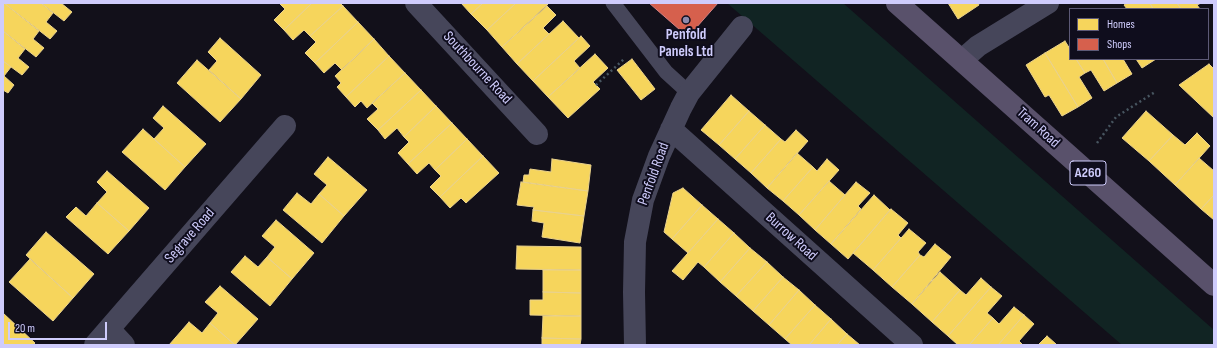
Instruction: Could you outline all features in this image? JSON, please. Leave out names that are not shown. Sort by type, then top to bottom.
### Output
[{"type":"main road","name":"Tram Road","points":[[898,3],[1214,285]]},
{"type":"street","name":"Southbourne Road","points":[[416,3],[537,134]]},
{"type":"street","points":[[962,60],[978,46],[1048,3]]},
{"type":"street","name":"Penfold Road","points":[[635,345],[635,242],[643,200],[671,129],[690,93],[742,27]]},
{"type":"street","name":"Segrave Road","points":[[102,337],[286,126]]},
{"type":"street","name":"Burrow Road","points":[[671,129],[912,345]]},
{"type":"street","points":[[102,337],[124,345]]},
{"type":"lane","points":[[613,3],[666,72],[690,93]]},
{"type":"path","points":[[596,85],[626,57]]},
{"type":"path","points":[[1079,165],[1116,118],[1155,92]]},
{"type":"green space","points":[[727,3],[843,3],[1214,330],[1214,345],[1122,345]]},
{"type":"building: Homes","points":[[4,3],[41,3],[53,13],[46,22],[57,31],[50,39]]},
{"type":"building: Homes","points":[[4,3],[39,31],[33,39],[44,48],[36,57],[3,31]]},
{"type":"building: Homes","points":[[41,3],[61,3],[72,12],[64,21]]},
{"type":"building: Homes","points":[[279,3],[312,3],[284,30],[274,20],[285,9]]},
{"type":"building: Homes","points":[[312,3],[340,3],[343,6],[310,36],[304,30],[293,40],[284,30]]},
{"type":"building: Homes","points":[[461,3],[483,3],[471,14]]},
{"type":"building: Homes","points":[[483,3],[516,3],[487,30],[471,14]]},
{"type":"building: Homes","points":[[516,3],[548,4],[502,47],[487,30]]},
{"type":"building: Homes","points":[[948,3],[978,3],[979,5],[958,19]]},
{"type":"building: Homes","points":[[1127,3],[1150,3],[1152,8],[1126,8],[1124,5]]},
{"type":"building: Homes","points":[[1150,3],[1177,3],[1180,8],[1152,8]]},
{"type":"building: Homes","points":[[1177,3],[1201,3],[1197,5],[1199,8],[1180,8]]},
{"type":"building: Homes","points":[[343,6],[358,22],[315,63],[305,53],[316,42],[310,36]]},
{"type":"building: Homes","points":[[547,6],[556,15],[543,28],[549,34],[517,64],[502,47]]},
{"type":"building: Homes","points":[[563,21],[579,38],[533,81],[517,64]]},
{"type":"building: Homes","points":[[358,22],[374,39],[342,70],[335,63],[324,73],[315,63]]},
{"type":"building: Homes","points":[[3,31],[25,49],[18,58],[29,67],[22,75],[3,61]]},
{"type":"building: Homes","points":[[581,36],[590,46],[574,61],[580,68],[548,97],[533,81]]},
{"type":"building: Homes","points":[[220,38],[261,75],[241,99],[209,70],[217,61],[208,52]]},
{"type":"building: Homes","points":[[374,39],[389,56],[346,97],[337,87],[341,83],[335,76]]},
{"type":"building: Homes","points":[[1065,41],[1069,47],[1069,60],[1077,60],[1085,73],[1079,77],[1092,98],[1078,107],[1045,53]]},
{"type":"building: Homes","points":[[1045,53],[1078,107],[1062,116],[1049,95],[1045,97],[1026,65]]},
{"type":"building: Homes","points":[[595,54],[608,68],[593,82],[600,89],[568,118],[548,97]]},
{"type":"building: Homes","points":[[389,56],[405,73],[367,108],[361,101],[355,107],[346,97]]},
{"type":"building: Homes","points":[[632,59],[655,89],[641,100],[617,70]]},
{"type":"building: Homes","points":[[197,60],[241,99],[220,122],[177,83]]},
{"type":"building: Homes","points":[[1077,60],[1104,60],[1117,83],[1104,91],[1091,70],[1085,73]]},
{"type":"building: Homes","points":[[1104,60],[1124,60],[1132,74],[1117,83]]},
{"type":"building: Homes","points":[[1137,60],[1154,60],[1142,68]]},
{"type":"building: Homes","points":[[3,61],[11,67],[4,76],[14,85],[8,93],[3,90]]},
{"type":"building: Homes","points":[[1209,64],[1214,69],[1214,118],[1179,85]]},
{"type":"building: Homes","points":[[405,73],[421,90],[378,130],[367,119],[378,109],[372,103]]},
{"type":"building: Homes","points":[[421,90],[436,106],[404,137],[397,128],[385,139],[378,130]]},
{"type":"building: Homes","points":[[731,95],[749,111],[719,145],[701,130]]},
{"type":"building: Homes","points":[[163,106],[206,144],[185,167],[154,139],[164,128],[153,118]]},
{"type":"building: Homes","points":[[436,106],[452,123],[408,164],[398,153],[409,142],[404,137]]},
{"type":"building: Homes","points":[[749,111],[765,125],[735,159],[719,145]]},
{"type":"building: Homes","points":[[1146,111],[1173,135],[1149,161],[1122,138]]},
{"type":"building: Homes","points":[[452,123],[467,139],[435,170],[429,163],[417,174],[408,164]]},
{"type":"building: Homes","points":[[765,125],[781,139],[751,173],[735,159]]},
{"type":"building: Homes","points":[[143,129],[185,167],[165,190],[122,152]]},
{"type":"building: Homes","points":[[796,130],[808,141],[767,188],[751,173],[781,139],[785,142]]},
{"type":"building: Homes","points":[[1197,133],[1210,146],[1175,185],[1149,161],[1173,135],[1185,145]]},
{"type":"building: Homes","points":[[467,139],[483,156],[440,197],[430,187],[441,176],[435,170]]},
{"type":"building: Homes","points":[[797,153],[813,167],[783,201],[767,188]]},
{"type":"building: Homes","points":[[483,156],[499,173],[466,203],[461,198],[450,208],[440,197]]},
{"type":"building: Homes","points":[[328,157],[367,190],[344,216],[319,194],[327,185],[314,174]]},
{"type":"building: Homes","points":[[1199,158],[1214,171],[1214,195],[1201,209],[1175,185]]},
{"type":"building: Homes","points":[[552,159],[591,165],[588,191],[523,182],[524,175],[529,175],[530,169],[551,172]]},
{"type":"building: Homes","points":[[827,159],[839,170],[799,215],[783,201],[813,167],[817,171]]},
{"type":"building: Homes","points":[[107,171],[149,208],[129,231],[97,203],[107,192],[97,182]]},
{"type":"building: Homes","points":[[829,181],[845,195],[815,230],[799,215]]},
{"type":"building: Homes","points":[[521,182],[588,191],[584,216],[533,210],[534,207],[517,205]]},
{"type":"building: Homes","points":[[856,182],[870,193],[858,206],[861,209],[831,244],[815,230]]},
{"type":"building: Homes","points":[[683,188],[702,205],[672,239],[664,232],[673,193]]},
{"type":"building: Homes","points":[[297,193],[311,204],[319,194],[344,216],[322,243],[283,210]]},
{"type":"building: Homes","points":[[874,195],[890,210],[848,259],[831,244]]},
{"type":"building: Homes","points":[[1214,195],[1214,220],[1201,209]]},
{"type":"building: Homes","points":[[97,203],[129,231],[108,254],[66,217],[76,207],[86,216]]},
{"type":"building: Homes","points":[[702,205],[718,219],[688,253],[672,239]]},
{"type":"building: Homes","points":[[891,209],[908,223],[898,235],[901,238],[873,270],[853,253]]},
{"type":"building: Homes","points":[[533,210],[584,216],[580,243],[542,237],[544,223],[532,221]]},
{"type":"building: Homes","points":[[718,219],[734,233],[704,267],[698,262],[683,280],[672,271]]},
{"type":"building: Homes","points":[[276,220],[314,253],[292,279],[267,257],[275,247],[262,236]]},
{"type":"building: Homes","points":[[909,229],[926,243],[918,252],[920,255],[892,287],[873,270]]},
{"type":"building: Homes","points":[[46,232],[94,274],[73,298],[26,255]]},
{"type":"building: Homes","points":[[734,233],[750,248],[720,282],[704,267]]},
{"type":"building: Homes","points":[[935,244],[951,257],[912,304],[892,287],[920,255],[924,257]]},
{"type":"building: Homes","points":[[517,246],[581,247],[581,270],[516,269]]},
{"type":"building: Homes","points":[[750,248],[767,262],[736,296],[720,282]]},
{"type":"building: Homes","points":[[245,256],[258,267],[267,257],[292,279],[270,306],[231,272]]},
{"type":"building: Homes","points":[[30,259],[73,298],[53,321],[9,282]]},
{"type":"building: Homes","points":[[767,262],[783,277],[753,311],[736,296]]},
{"type":"building: Homes","points":[[543,270],[581,270],[581,293],[543,292]]},
{"type":"building: Homes","points":[[940,272],[960,290],[932,322],[912,304]]},
{"type":"building: Homes","points":[[783,277],[799,290],[769,325],[753,311]]},
{"type":"building: Homes","points":[[981,278],[991,287],[948,336],[932,322],[960,290],[966,295]]},
{"type":"building: Homes","points":[[220,286],[258,319],[235,345],[210,323],[218,313],[205,302]]},
{"type":"building: Homes","points":[[991,287],[1002,296],[987,313],[993,318],[969,345],[958,345],[948,336]]},
{"type":"building: Homes","points":[[799,290],[815,305],[785,339],[769,325]]},
{"type":"building: Homes","points":[[543,292],[581,293],[581,316],[530,315],[530,300],[543,300]]},
{"type":"building: Homes","points":[[815,305],[831,319],[809,345],[792,345],[785,339]]},
{"type":"building: Homes","points":[[1014,307],[1024,315],[998,345],[969,345],[993,318],[999,324]]},
{"type":"building: Homes","points":[[3,313],[35,343],[33,345],[3,345]]},
{"type":"building: Homes","points":[[1024,315],[1034,324],[1019,341],[1023,345],[998,345]]},
{"type":"building: Homes","points":[[543,316],[581,316],[581,339],[542,338]]},
{"type":"building: Homes","points":[[831,319],[847,334],[837,345],[809,345]]},
{"type":"building: Homes","points":[[189,322],[202,333],[210,323],[235,345],[169,345]]},
{"type":"building: Homes","points":[[847,334],[860,345],[837,345]]},
{"type":"building: Homes","points":[[1047,336],[1056,344],[1038,345]]},
{"type":"building: Homes","points":[[542,338],[581,339],[580,345],[542,345]]},
{"type":"building: Shops","name":"Penfold Panels Ltd","points":[[649,3],[718,3],[688,37]]},
{"type":"place","name":"Penfold Panels Ltd","points":[[686,20]]}]
